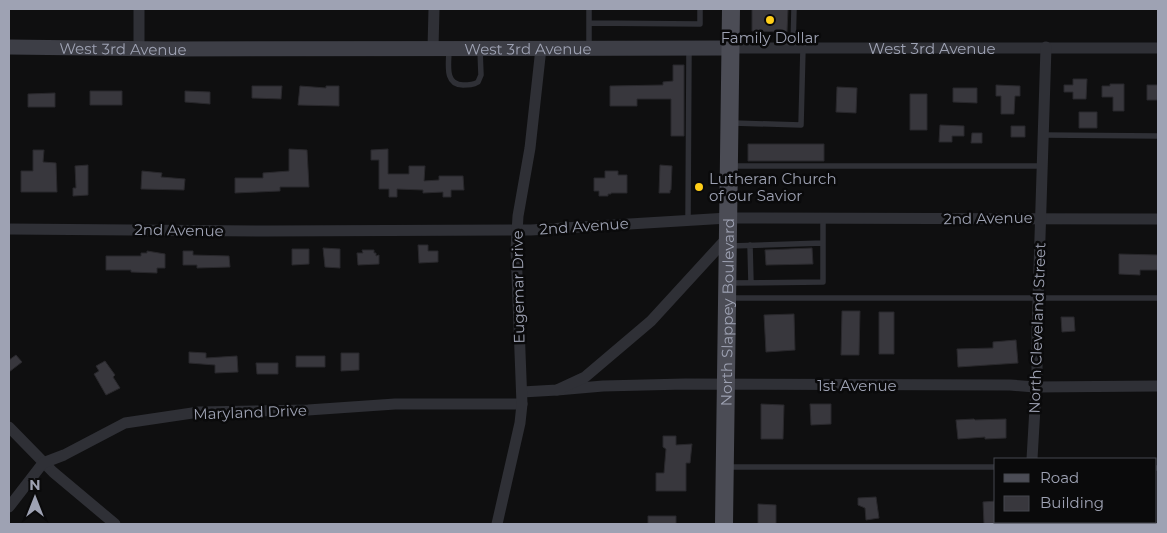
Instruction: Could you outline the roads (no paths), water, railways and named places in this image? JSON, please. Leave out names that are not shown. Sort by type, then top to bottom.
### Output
[{"type":"main road","name":"North Slappey Boulevard","points":[[724,524],[731,9]]},
{"type":"street","points":[[139,49],[140,9]]},
{"type":"street","points":[[434,9],[441,48]]},
{"type":"street","name":"West 3rd Avenue","points":[[9,47],[139,49],[1158,48]]},
{"type":"street","name":"North Cleveland Street","points":[[1032,458],[1046,47]]},
{"type":"street","name":"Eugemar Drive","points":[[497,524],[520,423],[522,404],[517,298],[517,230],[530,148],[541,48]]},
{"type":"street","name":"2nd Avenue","points":[[9,229],[517,230],[728,218],[1158,219]]},
{"type":"street","points":[[522,392],[556,390],[585,377],[638,334],[728,242]]},
{"type":"street","name":"1st Avenue","points":[[556,390],[603,386],[685,384],[1010,385],[1035,387],[1158,386]]},
{"type":"street","name":"Maryland Drive","points":[[43,463],[64,456],[125,423],[198,412],[308,410],[395,404],[522,404]]},
{"type":"street","points":[[9,427],[43,463],[115,524]]},
{"type":"street","points":[[9,507],[43,463]]},
{"type":"lane","points":[[589,48],[590,9]]},
{"type":"lane","points":[[589,23],[700,24],[700,9]]},
{"type":"lane","points":[[729,123],[801,125],[798,48],[794,9]]},
{"type":"lane","points":[[441,48],[449,76],[452,82],[458,85],[473,85],[478,82],[481,76],[480,48]]},
{"type":"lane","points":[[688,220],[689,48]]},
{"type":"lane","points":[[1044,135],[1158,136]]},
{"type":"lane","points":[[729,166],[1043,166]]},
{"type":"lane","points":[[727,290],[751,283],[823,282],[823,218]]},
{"type":"lane","points":[[728,242],[750,245],[823,243]]},
{"type":"lane","points":[[750,245],[751,283]]},
{"type":"lane","points":[[727,290],[1158,298]]},
{"type":"lane","points":[[724,467],[994,467]]},
{"type":"place","name":"Family Dollar","points":[[770,20]]},
{"type":"place","name":"Lutheran Church of our Savior","points":[[699,187]]}]
